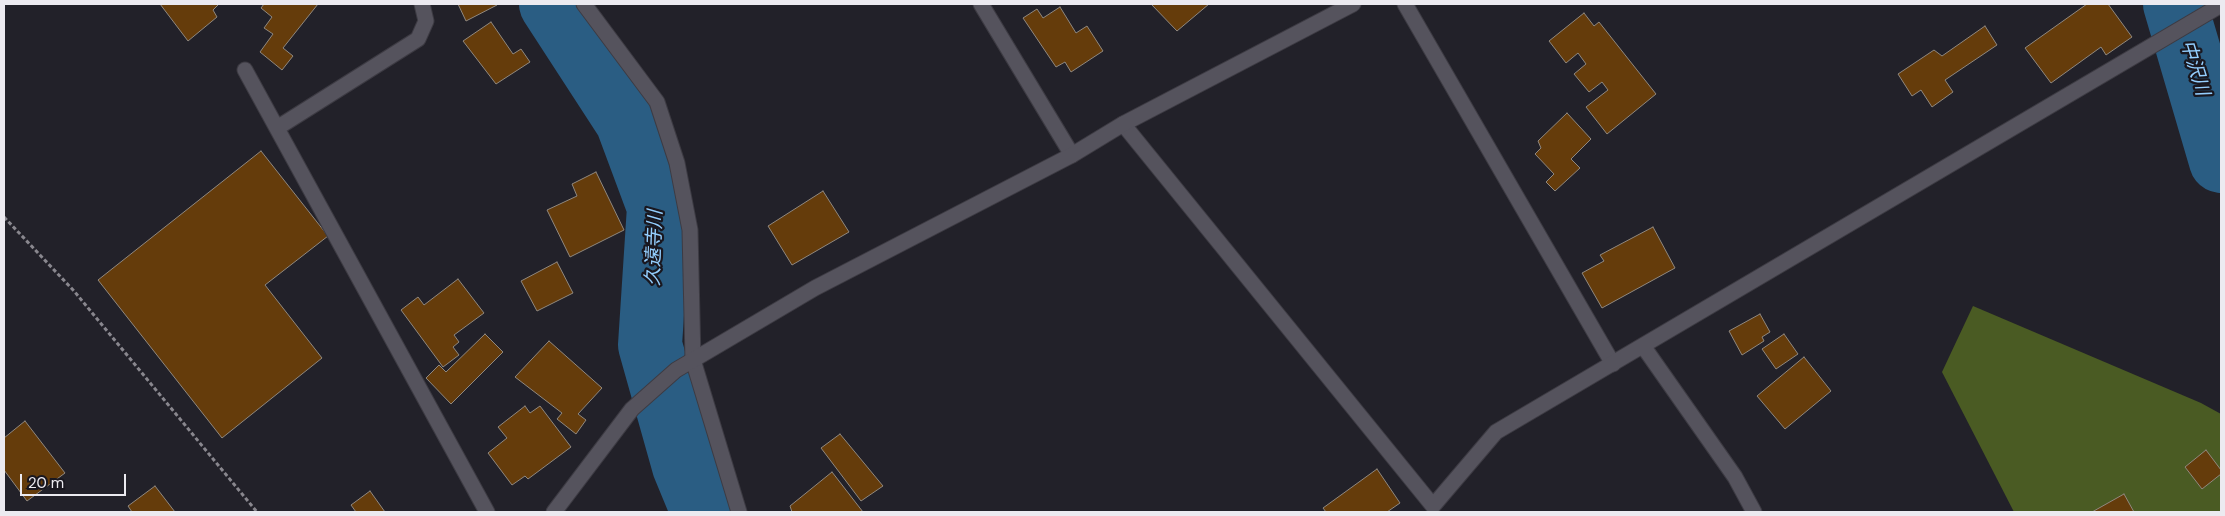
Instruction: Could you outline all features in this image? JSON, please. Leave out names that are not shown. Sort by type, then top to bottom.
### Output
[{"type":"street","points":[[277,128],[418,39],[426,22],[422,4]]},
{"type":"street","points":[[584,4],[657,102],[677,164],[690,230],[693,360],[739,512]]},
{"type":"street","points":[[981,4],[1072,155]]},
{"type":"street","points":[[554,512],[632,409],[676,370],[815,288],[1072,155],[1123,124],[1353,4]]},
{"type":"street","points":[[1405,4],[1613,364]]},
{"type":"street","points":[[1123,124],[1431,509],[1496,432],[2221,5]]},
{"type":"street","points":[[245,70],[488,512]]},
{"type":"street","points":[[1643,346],[1735,477],[1754,512]]},
{"type":"path","points":[[4,217],[74,291],[257,512]]},
{"type":"green space","points":[[1973,306],[2201,403],[2221,414],[2221,512],[2014,512],[1942,372]]},
{"type":"building","points":[[160,4],[219,4],[213,10],[217,17],[188,41]]},
{"type":"building","points":[[264,4],[318,4],[283,48],[293,56],[282,70],[260,52],[273,34],[264,28],[272,17],[261,8]]},
{"type":"building","points":[[458,4],[497,4],[497,5],[466,21]]},
{"type":"building","points":[[1151,4],[1209,4],[1177,31]]},
{"type":"building","points":[[2087,4],[2108,4],[2132,37],[2106,55],[2101,47],[2051,83],[2025,48]]},
{"type":"building","points":[[1060,7],[1076,33],[1087,26],[1103,51],[1071,72],[1065,62],[1056,67],[1023,18],[1037,9],[1043,18]]},
{"type":"building","points":[[1584,13],[1594,26],[1599,22],[1656,94],[1607,134],[1586,107],[1608,90],[1602,82],[1589,92],[1574,74],[1586,64],[1578,53],[1566,63],[1549,41]]},
{"type":"building","points":[[491,22],[513,54],[521,49],[530,62],[496,84],[463,41]]},
{"type":"building","points":[[1985,26],[1997,45],[1945,80],[1953,92],[1932,107],[1921,90],[1912,96],[1898,74],[1934,50],[1942,56]]},
{"type":"building","points":[[1567,113],[1591,139],[1571,159],[1580,168],[1555,191],[1546,182],[1554,174],[1535,154],[1541,148],[1538,141]]},
{"type":"building","points":[[261,151],[328,236],[265,285],[322,358],[222,438],[98,280]]},
{"type":"building","points":[[596,172],[624,230],[570,257],[547,210],[577,196],[572,184]]},
{"type":"building","points":[[823,191],[849,232],[792,265],[768,226]]},
{"type":"building","points":[[1653,227],[1675,268],[1602,308],[1582,273],[1604,261],[1600,255]]},
{"type":"building","points":[[557,262],[573,293],[537,311],[521,281]]},
{"type":"building","points":[[458,279],[484,313],[454,335],[459,342],[453,347],[459,355],[443,367],[401,310],[418,297],[424,305]]},
{"type":"building","points":[[1760,314],[1770,332],[1762,337],[1764,341],[1742,355],[1729,331]]},
{"type":"building","points":[[485,334],[503,352],[451,404],[426,378],[439,365],[446,372]]},
{"type":"building","points":[[1784,334],[1798,354],[1776,369],[1762,349]]},
{"type":"building","points":[[549,341],[602,388],[578,414],[586,420],[576,434],[557,419],[562,413],[515,377]]},
{"type":"building","points":[[1804,357],[1831,391],[1785,429],[1757,396]]},
{"type":"building","points":[[525,406],[530,413],[540,406],[571,447],[528,479],[525,476],[512,485],[488,453],[507,438],[498,427]]},
{"type":"building","points":[[25,421],[65,473],[27,501],[4,470],[4,438]]},
{"type":"building","points":[[840,434],[883,486],[861,501],[821,448]]},
{"type":"building","points":[[2206,450],[2221,470],[2221,474],[2202,489],[2185,467]]},
{"type":"building","points":[[1377,469],[1400,503],[1387,512],[1326,512],[1323,508]]},
{"type":"building","points":[[832,472],[863,512],[792,512],[790,506]]},
{"type":"building","points":[[155,486],[175,512],[132,512],[128,506]]},
{"type":"building","points":[[370,491],[385,512],[356,512],[351,505]]},
{"type":"building","points":[[2124,494],[2134,512],[2092,512]]},
{"type":"waterway","name":"久遠寺川","points":[[551,4],[627,121],[659,207],[650,345],[684,466],[703,512]]},
{"type":"waterway","name":"中沢川","points":[[2175,4],[2221,161]]}]
